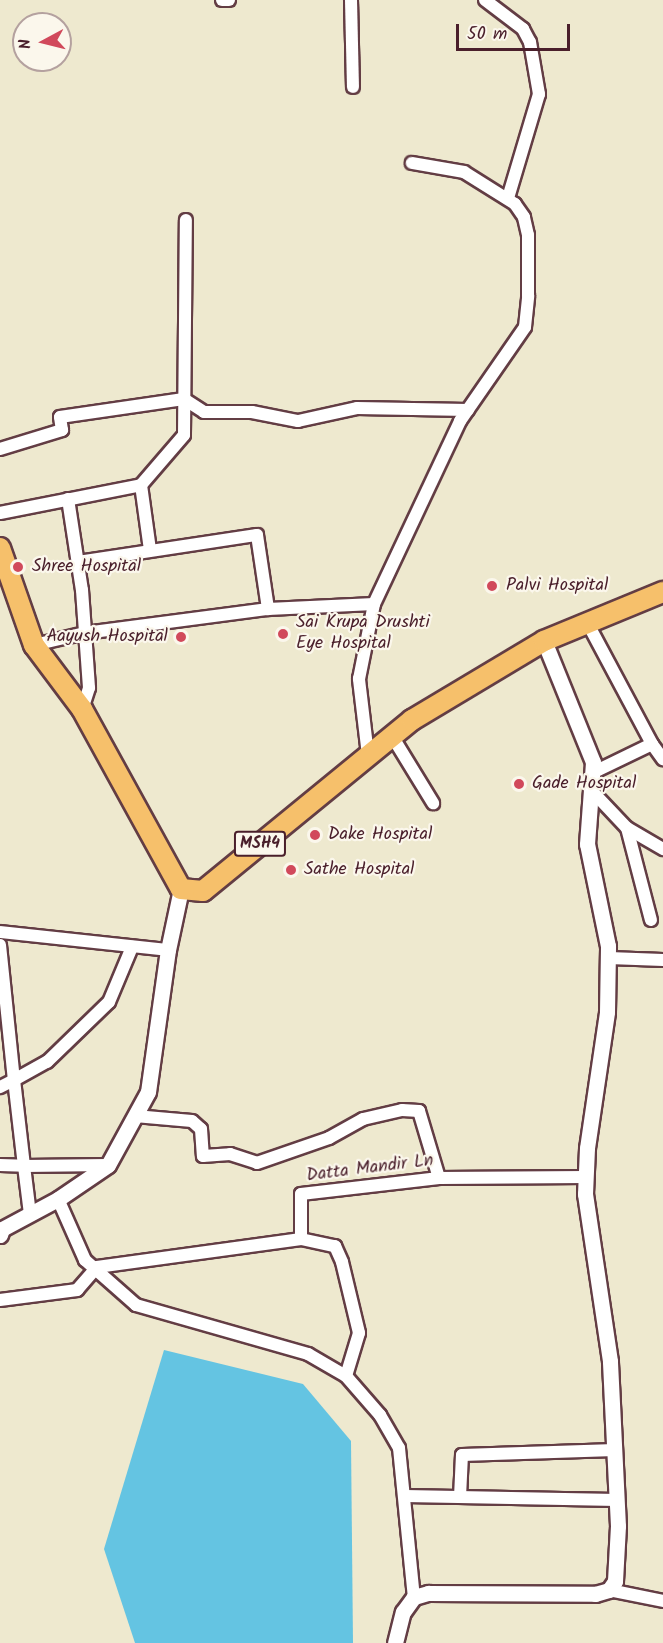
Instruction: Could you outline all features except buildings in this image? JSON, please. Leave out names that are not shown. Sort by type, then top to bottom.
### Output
[{"type":"main road","points":[[1,557],[34,645],[82,709],[181,889]]},
{"type":"main road","name":"MSH4","points":[[181,889],[203,891],[412,720],[544,642],[663,592]]},
{"type":"street","points":[[222,0],[229,0]]},
{"type":"street","points":[[351,0],[353,87]]},
{"type":"street","points":[[485,0],[523,29],[530,42],[539,94],[508,198]]},
{"type":"street","points":[[368,755],[359,679],[374,604],[468,410],[525,327],[528,235],[524,217],[508,198],[464,172],[412,163]]},
{"type":"street","points":[[0,513],[141,485],[184,435],[186,220]]},
{"type":"street","points":[[0,449],[62,430],[60,417],[184,399],[204,412],[252,412],[298,422],[357,408],[468,410]]},
{"type":"street","points":[[141,485],[150,550]]},
{"type":"street","points":[[68,499],[78,562],[89,688],[82,709]]},
{"type":"street","points":[[78,562],[257,535],[268,609]]},
{"type":"street","points":[[34,645],[85,633],[268,609],[374,604]]},
{"type":"street","points":[[588,624],[659,750],[594,771]]},
{"type":"street","points":[[544,642],[586,741],[594,771],[587,813],[587,844],[609,958],[607,1012],[586,1178],[610,1361],[615,1450],[617,1500],[615,1581],[609,1590]]},
{"type":"street","points":[[392,736],[433,803]]},
{"type":"street","points":[[592,790],[627,828],[663,849]]},
{"type":"street","points":[[627,828],[651,920]]},
{"type":"street","points":[[0,1235],[2,1229],[58,1199],[108,1165],[148,1092],[168,950],[181,889]]},
{"type":"street","points":[[0,932],[168,950]]},
{"type":"street","points":[[0,945],[4,1004],[30,1214]]},
{"type":"street","points":[[0,1087],[47,1062],[109,1002],[132,947]]},
{"type":"street","points":[[609,958],[663,960]]},
{"type":"street","points":[[135,1116],[192,1121],[201,1129],[203,1156],[230,1154],[257,1163],[329,1138],[363,1119],[402,1110],[419,1111],[439,1178]]},
{"type":"street","points":[[0,1165],[108,1165]]},
{"type":"street","name":"Datta Mandir Ln","points":[[301,1239],[301,1194],[439,1178],[586,1178]]},
{"type":"street","points":[[58,1199],[85,1260],[96,1267],[136,1305],[308,1354],[346,1376],[380,1415],[399,1448],[414,1597]]},
{"type":"street","points":[[0,1300],[77,1290],[96,1267],[301,1239],[335,1246],[342,1262],[358,1333],[346,1376]]},
{"type":"street","points":[[460,1497],[462,1455],[615,1450]]},
{"type":"street","points":[[405,1496],[617,1500]]},
{"type":"street","points":[[395,1643],[403,1612],[414,1597],[428,1593],[595,1594],[609,1590],[663,1601]]},
{"type":"water","points":[[164,1350],[303,1384],[351,1441],[353,1643],[135,1643],[104,1549]]},
{"type":"place","name":"Shree Hospital","points":[[18,567]]},
{"type":"place","name":"Palvi Hospital","points":[[492,586]]},
{"type":"place","name":"Sai Krupa Drushti Eye Hospital","points":[[283,634]]},
{"type":"place","name":"Aayush Hospital","points":[[181,637]]},
{"type":"place","name":"Gade Hospital","points":[[519,784]]},
{"type":"place","name":"Dake Hospital","points":[[315,835]]},
{"type":"place","name":"Sathe Hospital","points":[[291,870]]}]
